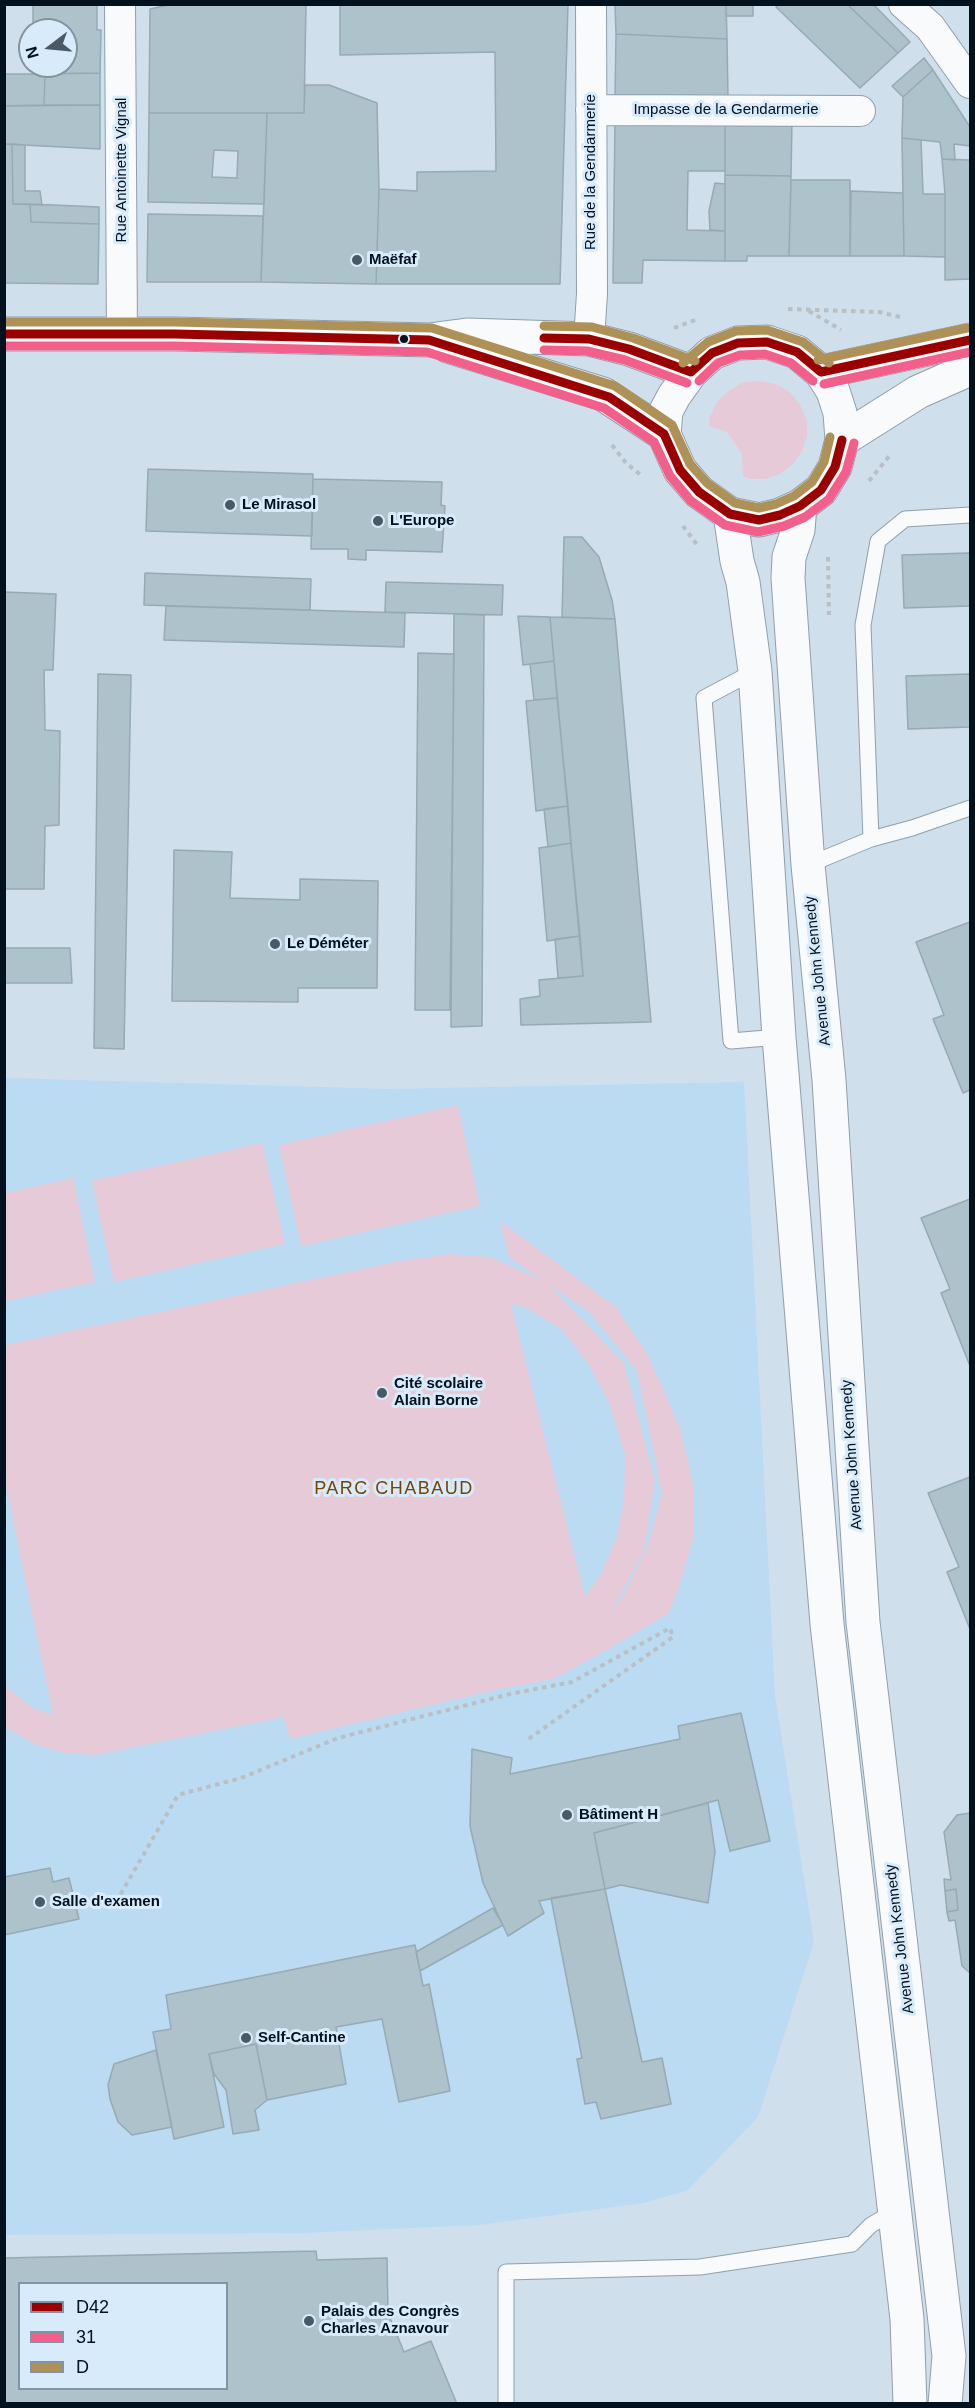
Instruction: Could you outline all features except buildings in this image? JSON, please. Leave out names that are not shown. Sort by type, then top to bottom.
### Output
[{"type":"main road","points":[[4,334],[186,334],[429,340],[467,335],[589,339],[629,349],[691,372]]},
{"type":"main road","points":[[429,340],[603,394],[648,421],[664,434],[680,470],[699,492],[730,514],[759,519],[780,515],[800,506],[821,490],[835,466],[842,440],[840,413],[833,391],[821,372],[797,352],[767,342],[738,343],[712,353],[691,372],[666,411],[664,434]]},
{"type":"main road","points":[[821,372],[970,340]]},
{"type":"main road","points":[[842,440],[918,392],[970,369]]},
{"type":"main road","name":"Avenue John Kennedy","points":[[800,506],[798,530],[789,557],[788,578],[808,866],[829,1080],[863,1622],[949,2356],[945,2403]]},
{"type":"main road","points":[[730,514],[737,561],[743,582],[755,671],[780,1037],[827,1624],[907,2319],[910,2403]]},
{"type":"street","name":"Rue Antoinette Vignal","points":[[120,4],[122,335]]},
{"type":"street","name":"Rue de la Gendarmerie","points":[[589,339],[592,294],[591,4]]},
{"type":"street","points":[[904,4],[930,27],[970,83]]},
{"type":"street","name":"Impasse de la Gendarmerie","points":[[591,110],[860,111]]},
{"type":"lane","points":[[871,839],[863,625],[878,541],[905,519],[970,515]]},
{"type":"lane","points":[[755,671],[704,698],[731,1041],[780,1037]]},
{"type":"lane","points":[[808,866],[871,839],[970,808]]},
{"type":"lane","points":[[506,2403],[506,2272],[700,2267],[852,2244],[871,2225],[883,2218],[895,2217]]},
{"type":"path","points":[[786,309],[879,312],[909,319]]},
{"type":"path","points":[[664,332],[698,319]]},
{"type":"path","points":[[612,444],[626,463],[648,481]]},
{"type":"path","points":[[864,488],[891,453]]},
{"type":"path","points":[[677,519],[701,551]]},
{"type":"path","points":[[116,1902],[178,1795],[242,1778],[338,1738],[510,1694],[572,1682],[670,1628],[673,1637],[527,1740]]},
{"type":"shaded area","points":[[760,381],[776,384],[790,392],[800,405],[807,420],[807,436],[802,451],[793,464],[780,474],[765,479],[749,479],[743,476],[742,454],[727,432],[709,426],[710,416],[718,401],[730,390],[744,382]]},
{"type":"shaded area","name":"Cité scolaire Alain Borne","points":[[5,1078],[391,1089],[744,1082],[775,1696],[814,1942],[758,2117],[688,2190],[644,2203],[479,2225],[304,2233],[5,2235]]},
{"type":"shaded area","points":[[458,1105],[480,1206],[301,1246],[279,1145]]},
{"type":"shaded area","points":[[262,1143],[285,1244],[114,1282],[92,1181]]},
{"type":"shaded area","points":[[73,1178],[95,1282],[5,1301],[5,1193]]},
{"type":"shaded area","points":[[500,1221],[616,1307],[648,1355],[680,1428],[694,1489],[694,1534],[683,1575],[669,1613],[553,1679],[490,1691],[290,1739],[284,1717],[95,1755],[66,1753],[34,1744],[5,1727],[5,1686],[33,1708],[53,1715],[5,1480],[5,1345],[400,1261],[449,1254],[491,1257],[543,1281],[509,1257]],"holes":[[[549,1285],[589,1312],[637,1371],[662,1493],[647,1548],[624,1594],[609,1616],[644,1551],[655,1481],[624,1363]],[[511,1304],[525,1307],[561,1329],[588,1363],[609,1402],[625,1454],[624,1499],[617,1537],[601,1574],[585,1597]]]},
{"type":"transit line","name":"D","points":[[4,322],[175,322],[432,328],[615,386],[672,425],[690,464],[707,483],[735,503],[759,508],[794,496],[812,482],[824,462],[830,437]]},
{"type":"transit line","name":"D","points":[[544,326],[592,327],[633,338],[695,361]]},
{"type":"transit line","name":"D","points":[[818,360],[967,328]]},
{"type":"transit line","name":"D","points":[[683,363],[708,342],[736,331],[767,330],[803,342],[829,363]]},
{"type":"transit line","name":"D42","points":[[4,334],[175,334],[429,340],[609,397],[664,434],[680,470],[699,492],[730,514],[759,520],[780,515],[800,506],[821,490],[835,467],[842,440]]},
{"type":"transit line","name":"D42","points":[[544,338],[589,339],[629,349],[691,372]]},
{"type":"transit line","name":"D42","points":[[821,372],[970,340]]},
{"type":"transit line","name":"D42","points":[[691,372],[712,353],[738,343],[767,342],[797,352],[821,372]]},
{"type":"transit line","name":"31","points":[[4,346],[175,346],[427,352],[604,408],[654,442],[670,476],[691,501],[725,525],[758,532],[784,526],[805,517],[829,499],[846,472],[854,443]]},
{"type":"transit line","name":"31","points":[[544,350],[587,351],[625,360],[687,383]]},
{"type":"transit line","name":"31","points":[[824,384],[970,352]]},
{"type":"transit line","name":"31","points":[[699,381],[718,363],[740,355],[765,354],[791,363],[813,381]]},
{"type":"place","name":"Maëfaf","points":[[357,260]]},
{"type":"place","name":"Le Mirasol","points":[[230,505]]},
{"type":"place","name":"L'Europe","points":[[378,521]]},
{"type":"place","name":"Le Déméter","points":[[275,944]]},
{"type":"place","name":"Cité scolaire Alain Borne","points":[[382,1393]]},
{"type":"place","name":"Bâtiment H","points":[[567,1815]]},
{"type":"place","name":"Salle d'examen","points":[[40,1902]]},
{"type":"place","name":"Self-Cantine","points":[[246,2038]]},
{"type":"place","name":"Palais des Congrès Charles Aznavour","points":[[309,2321]]},
{"type":"district","name":"PARC CHABAUD","points":[[394,1489]]}]
